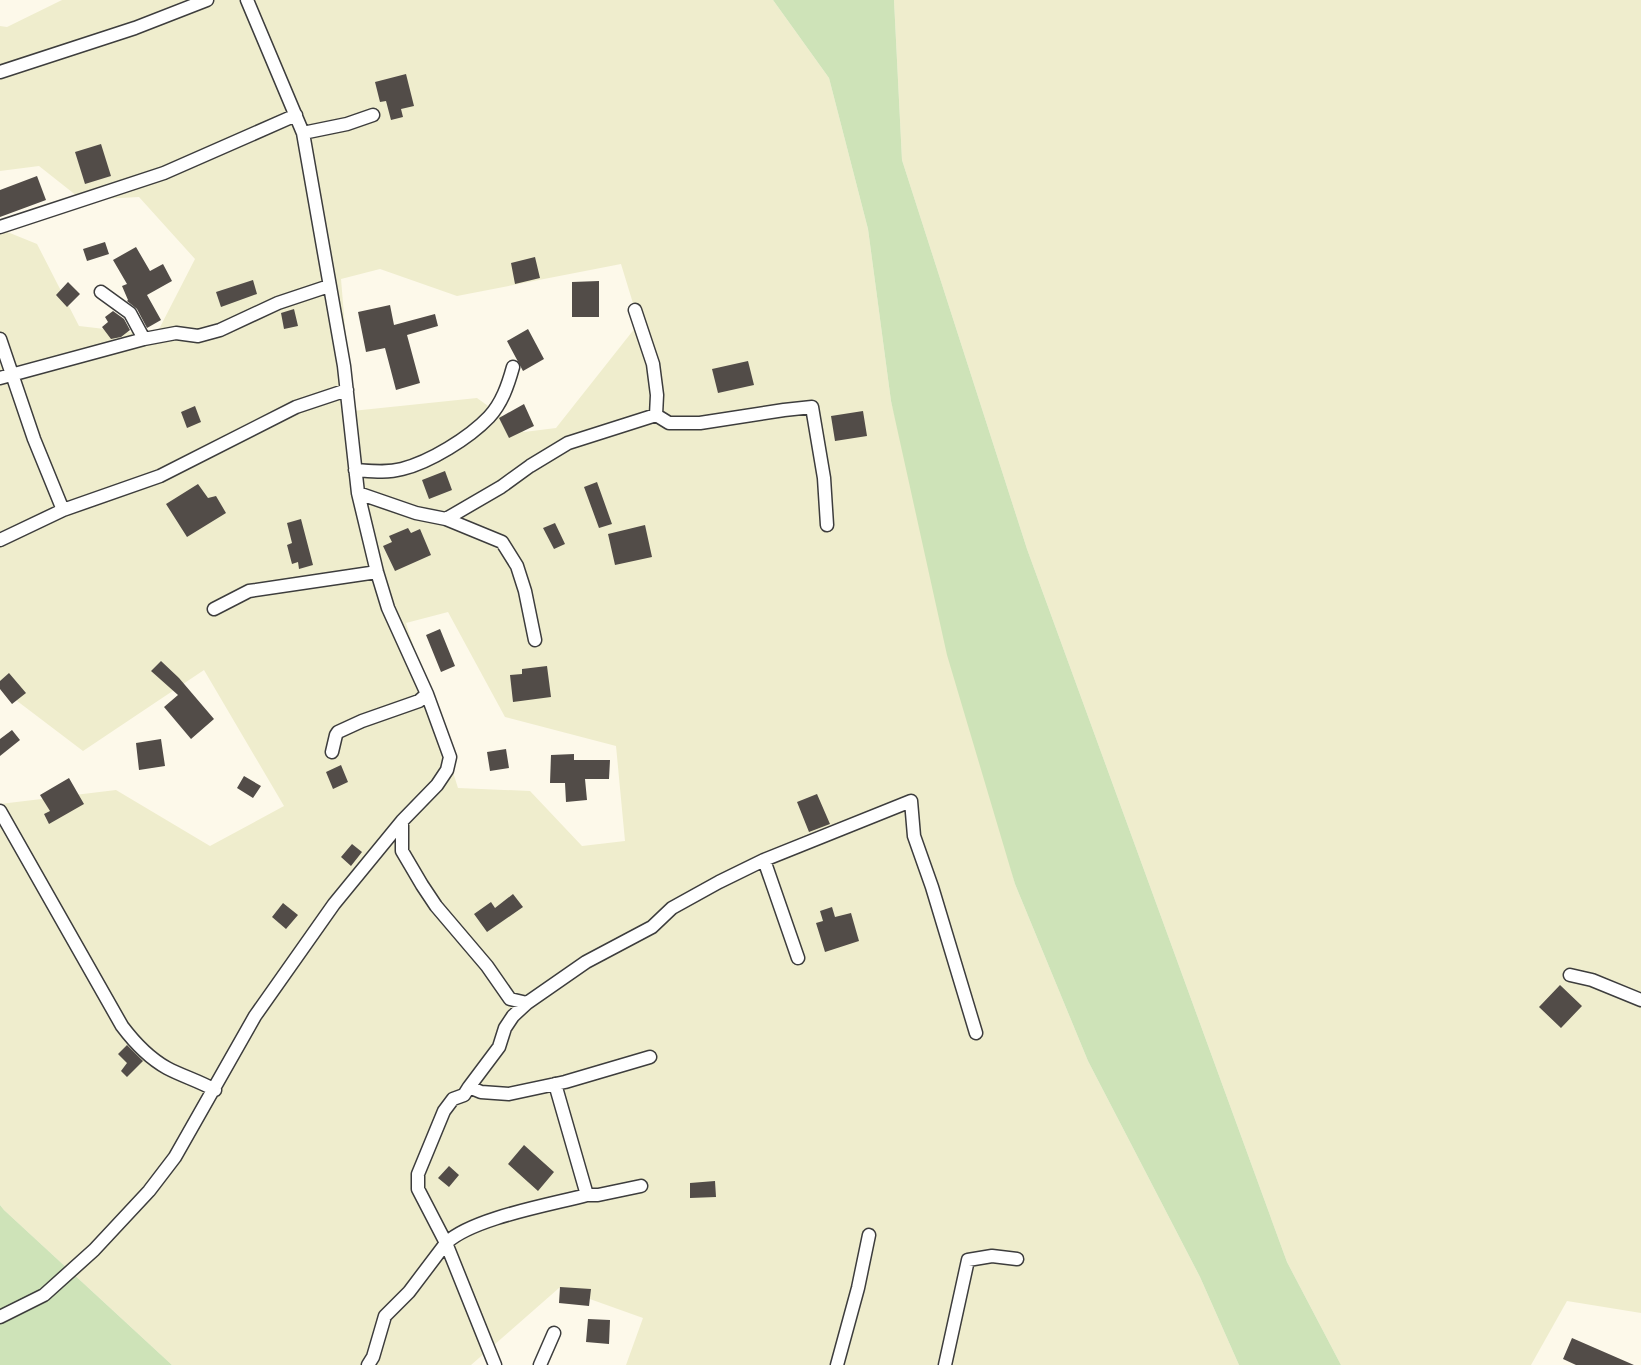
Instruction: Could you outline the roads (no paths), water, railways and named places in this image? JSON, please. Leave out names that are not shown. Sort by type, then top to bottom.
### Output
[{"type":"street","points":[[0,72],[135,28],[207,0]]},
{"type":"street","points":[[0,1317],[44,1295],[94,1250],[149,1191],[175,1156],[215,1090],[255,1016],[334,904],[447,770],[450,757],[427,694],[388,608],[378,572],[358,492],[346,390],[303,133],[247,0]]},
{"type":"street","points":[[0,227],[164,173],[296,115]]},
{"type":"street","points":[[303,133],[347,124],[373,115]]},
{"type":"street","points":[[6,376],[144,339],[176,333],[198,336],[209,333],[278,303],[329,285]]},
{"type":"street","points":[[101,292],[130,314],[144,339]]},
{"type":"street","points":[[635,310],[652,364],[657,395],[656,415]]},
{"type":"street","points":[[0,339],[6,376],[63,510]]},
{"type":"street","points":[[356,470],[382,472],[401,470],[425,461],[462,439],[489,416],[507,389],[513,367]]},
{"type":"street","points":[[0,540],[63,510],[160,476],[296,407],[346,390]]},
{"type":"street","points":[[446,519],[501,487],[568,443],[656,415],[669,423],[700,423],[812,407],[824,478],[827,525]]},
{"type":"street","points":[[358,492],[416,513],[446,519],[502,543],[517,566],[525,591],[535,640]]},
{"type":"street","points":[[214,609],[249,591],[378,572]]},
{"type":"street","points":[[332,752],[338,732],[419,701],[427,694]]},
{"type":"street","points":[[495,1365],[446,1243],[418,1189],[418,1174],[444,1111],[453,1100],[464,1095],[499,1047],[505,1028],[513,1016],[526,1003],[586,962],[652,927],[672,908],[764,860],[911,801],[914,836],[932,887],[976,1033]]},
{"type":"street","points":[[0,811],[122,1026],[136,1044],[167,1068],[194,1078],[215,1090]]},
{"type":"street","points":[[402,821],[402,851],[436,906],[487,966],[510,999],[513,1016]]},
{"type":"street","points":[[380,847],[402,851]]},
{"type":"street","points":[[764,860],[798,958]]},
{"type":"street","points":[[1570,975],[1592,980],[1641,1000]]},
{"type":"street","points":[[510,999],[526,1003]]},
{"type":"street","points":[[470,1087],[481,1092],[502,1094],[555,1084],[650,1057]]},
{"type":"street","points":[[555,1084],[587,1194]]},
{"type":"street","points":[[368,1365],[373,1358],[385,1316],[409,1292],[454,1235],[481,1223],[587,1194],[598,1195],[641,1186]]},
{"type":"street","points":[[837,1365],[858,1287],[868,1235]]},
{"type":"street","points":[[945,1365],[968,1260],[992,1256],[1017,1259]]},
{"type":"street","points":[[540,1365],[554,1332]]}]
